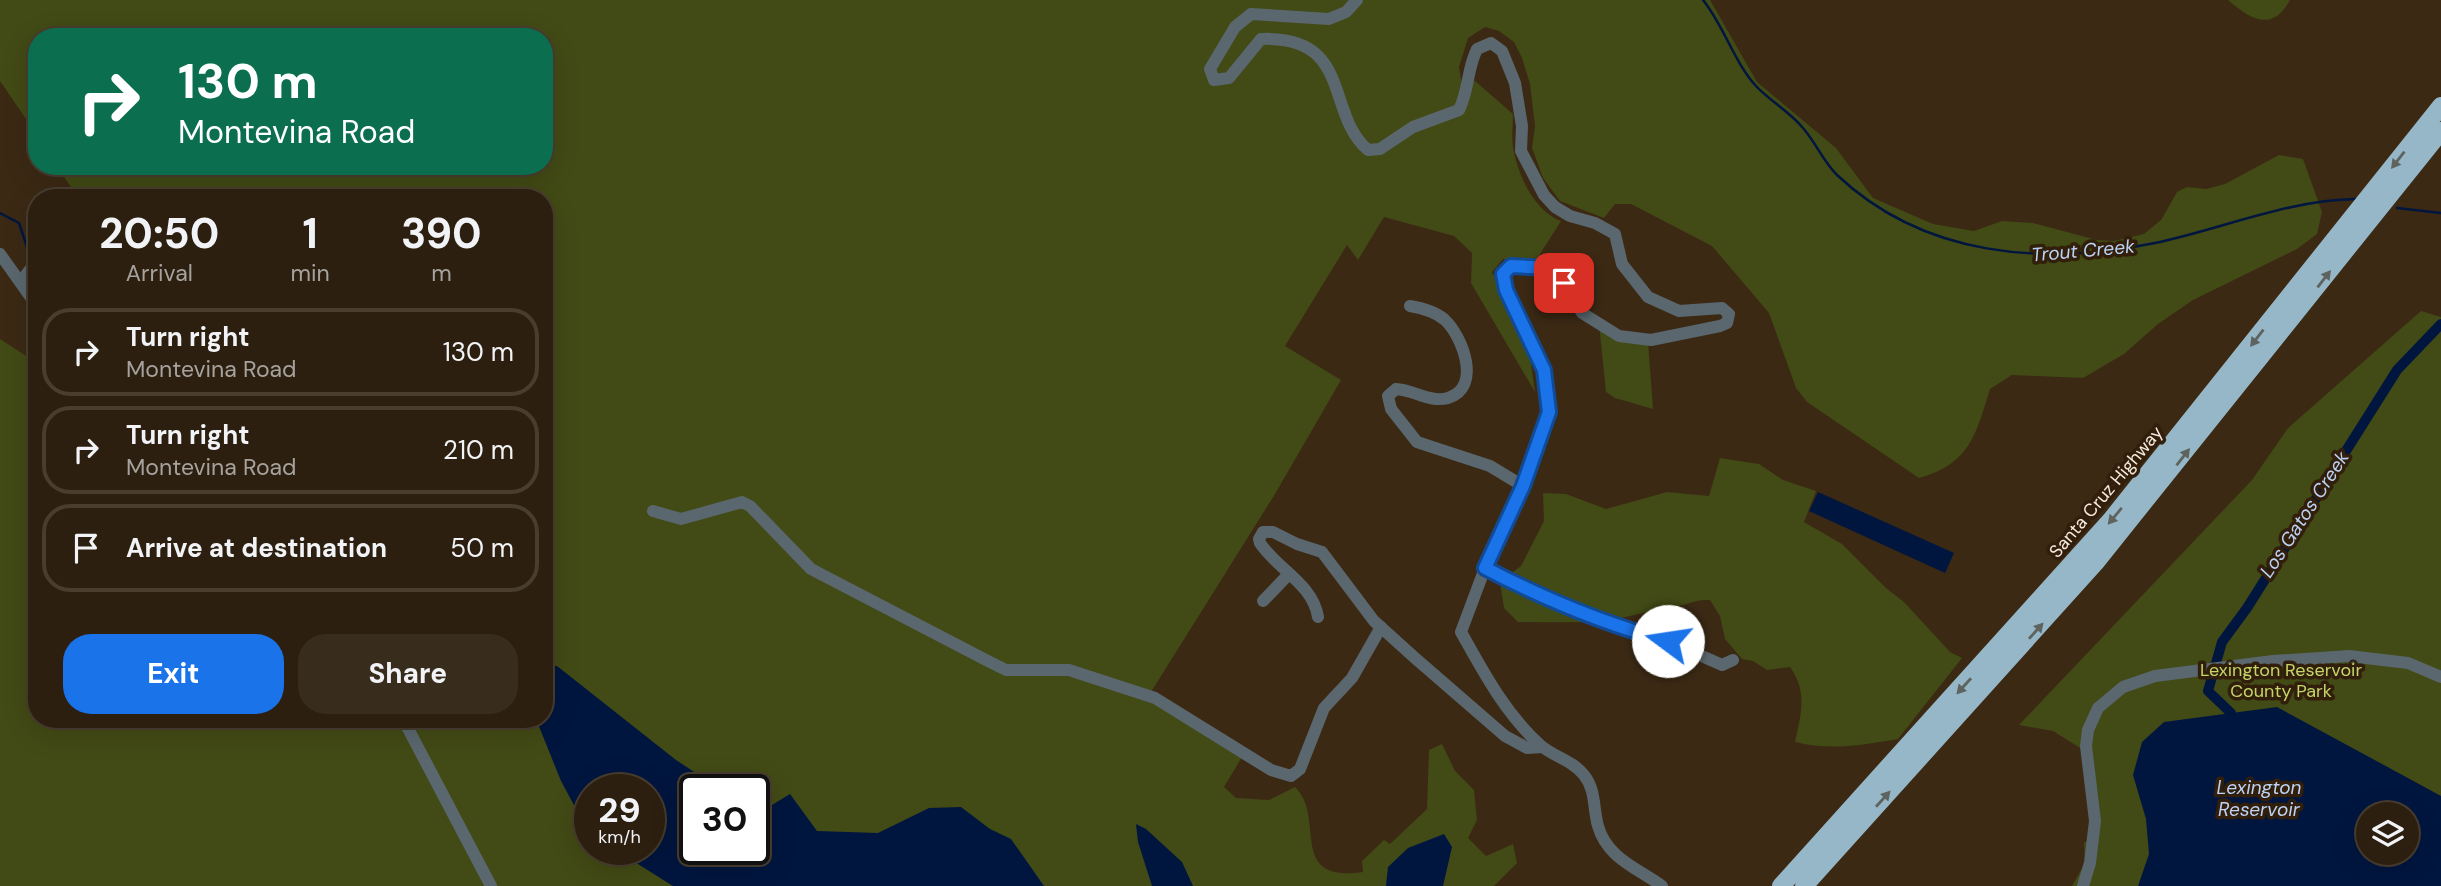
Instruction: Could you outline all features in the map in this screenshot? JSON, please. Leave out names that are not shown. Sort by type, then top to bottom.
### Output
[{"type":"highway","name":"Santa Cruz Highway","points":[[1781,886],[2111,520],[2441,107]]},
{"type":"highway","name":"Santa Cruz Highway","points":[[1804,886],[2109,547],[2441,131]]},
{"type":"highway","points":[[1815,886],[1861,823]]},
{"type":"street","points":[[1357,0],[1346,12],[1329,19],[1251,14],[1235,27],[1210,69],[1214,80],[1229,78],[1261,38],[1277,38],[1301,46],[1314,52],[1328,68],[1340,91],[1355,139],[1368,150],[1380,149],[1413,127],[1459,110],[1468,93],[1471,62],[1477,48],[1490,43],[1502,51],[1516,83],[1522,126],[1521,151],[1531,173],[1555,208],[1615,234],[1622,264],[1633,281],[1654,301],[1679,311],[1722,308],[1729,314],[1727,323],[1720,326],[1651,340],[1628,339],[1604,328],[1582,313],[1564,283],[1548,268],[1522,265],[1505,269],[1503,274],[1506,290],[1544,370],[1549,402],[1547,423],[1523,486],[1485,568],[1461,632],[1497,697],[1542,747],[1577,767],[1586,778],[1593,794],[1597,825],[1613,854],[1662,886]]},
{"type":"street","points":[[0,254],[28,292]]},
{"type":"street","points":[[21,281],[28,272]]},
{"type":"street","points":[[1410,306],[1431,312],[1448,323],[1458,339],[1467,366],[1465,385],[1454,396],[1436,400],[1410,390],[1396,389],[1388,396],[1391,409],[1417,442],[1490,466],[1523,486]]},
{"type":"street","points":[[653,510],[681,519],[742,502],[750,506],[811,569],[1006,670],[1069,670],[1155,698],[1271,771],[1291,776],[1300,769],[1324,708],[1352,678],[1381,627]]},
{"type":"street","points":[[1318,617],[1316,607],[1306,591],[1260,543],[1259,538],[1263,532],[1273,532],[1297,544],[1322,551],[1381,627],[1505,736],[1527,748],[1542,747]]},
{"type":"street","points":[[1485,568],[1523,588],[1618,628],[1668,641],[1722,665],[1733,660]]},
{"type":"street","points":[[1263,601],[1288,575]]},
{"type":"street","points":[[2083,886],[2095,831],[2095,805],[2087,746],[2090,722],[2103,702],[2116,691],[2155,676],[2273,661],[2370,657],[2408,663],[2441,677]]},
{"type":"street","points":[[408,728],[491,886]]},
{"type":"green space","points":[[0,0],[1710,0],[1757,82],[1836,148],[1873,198],[1933,224],[1974,231],[2002,221],[2033,223],[2097,240],[2114,241],[2144,234],[2161,220],[2177,192],[2187,187],[2206,189],[2225,184],[2279,155],[2303,159],[2322,212],[2317,234],[2297,249],[2193,300],[2158,324],[2124,354],[2083,378],[2012,375],[1990,389],[1975,433],[1960,456],[1950,465],[1919,478],[1807,402],[1796,388],[1769,313],[1712,246],[1631,204],[1615,204],[1604,218],[1560,201],[1543,178],[1532,148],[1535,126],[1530,84],[1514,42],[1499,31],[1485,27],[1468,38],[1459,67],[1462,85],[1468,75],[1513,114],[1513,147],[1524,183],[1536,202],[1552,217],[1561,221],[1535,262],[1503,259],[1492,272],[1527,335],[1535,392],[1471,283],[1472,253],[1454,236],[1384,217],[1358,260],[1347,245],[1285,346],[1341,380],[1275,494],[1151,692],[1242,757],[1224,787],[1236,798],[1269,800],[1295,787],[1304,800],[1316,858],[1324,868],[1339,873],[1363,872],[1362,861],[1384,840],[1390,844],[1427,809],[1429,750],[1442,744],[1455,771],[1474,790],[1477,820],[1468,838],[1486,856],[1513,844],[1517,863],[1494,886],[0,886],[0,339],[28,357],[28,728],[553,728],[553,189],[72,189],[63,175],[553,175],[553,28],[28,28],[28,122],[0,81]]},
{"type":"green space","points":[[2228,0],[2290,0],[2276,17],[2260,20],[2244,13]]},
{"type":"green space","name":"Lexington Reservoir County Park","points":[[2421,311],[2441,317],[2441,886],[2072,886],[2085,863],[2084,842],[2091,842],[2085,751],[2053,731],[2019,725],[2252,480],[2288,428]]},
{"type":"green space","points":[[1599,324],[1648,341],[1653,409],[1615,398],[1606,392]]},
{"type":"green space","points":[[1720,458],[1759,464],[1783,480],[1816,491],[1804,522],[1842,544],[1904,602],[1950,652],[1962,658],[1898,739],[1833,747],[1795,742],[1801,703],[1796,676],[1790,667],[1767,670],[1753,661],[1742,659],[1725,639],[1720,616],[1710,600],[1611,620],[1585,622],[1518,622],[1504,608],[1500,582],[1521,566],[1544,521],[1543,493],[1566,494],[1606,509],[1667,492],[1709,496]]},
{"type":"water","points":[[1818,492],[1954,553],[1945,573],[1809,511]]},
{"type":"water","points":[[553,666],[557,666],[697,774],[679,774],[679,865],[770,865],[770,806],[790,794],[817,831],[878,833],[929,808],[961,807],[990,829],[1011,839],[1044,886],[673,886],[640,865],[665,865],[665,774],[574,774],[574,805],[540,728],[553,728]]},
{"type":"water","name":"Lexington Reservoir","points":[[2277,707],[2441,796],[2441,886],[2138,886],[2149,854],[2146,819],[2133,775],[2142,742],[2164,722]]},
{"type":"water","points":[[1136,824],[1146,829],[1182,862],[1193,886],[1152,886],[1138,842]]},
{"type":"water","points":[[1444,834],[1452,847],[1443,886],[1386,886],[1388,867],[1408,848]]},
{"type":"waterway","name":"Trout Creek","points":[[1703,0],[1748,76],[1798,122],[1837,175],[1871,202],[1908,223],[1946,239],[2028,253],[2070,254],[2113,250],[2155,243],[2305,204],[2356,199]]},
{"type":"waterway","name":"Trout Creek","points":[[2397,208],[2441,213]]},
{"type":"waterway","points":[[0,213],[19,223],[28,250]]},
{"type":"waterway","name":"Los Gatos Creek","points":[[2231,713],[2208,691],[2222,642],[2247,608],[2397,370],[2441,324]]},
{"type":"route","points":[[1564,283],[1548,268],[1511,266],[1505,269],[1503,274],[1506,290],[1530,335],[1544,370],[1549,412],[1523,486],[1485,568],[1523,588],[1618,628],[1668,641]]}]
